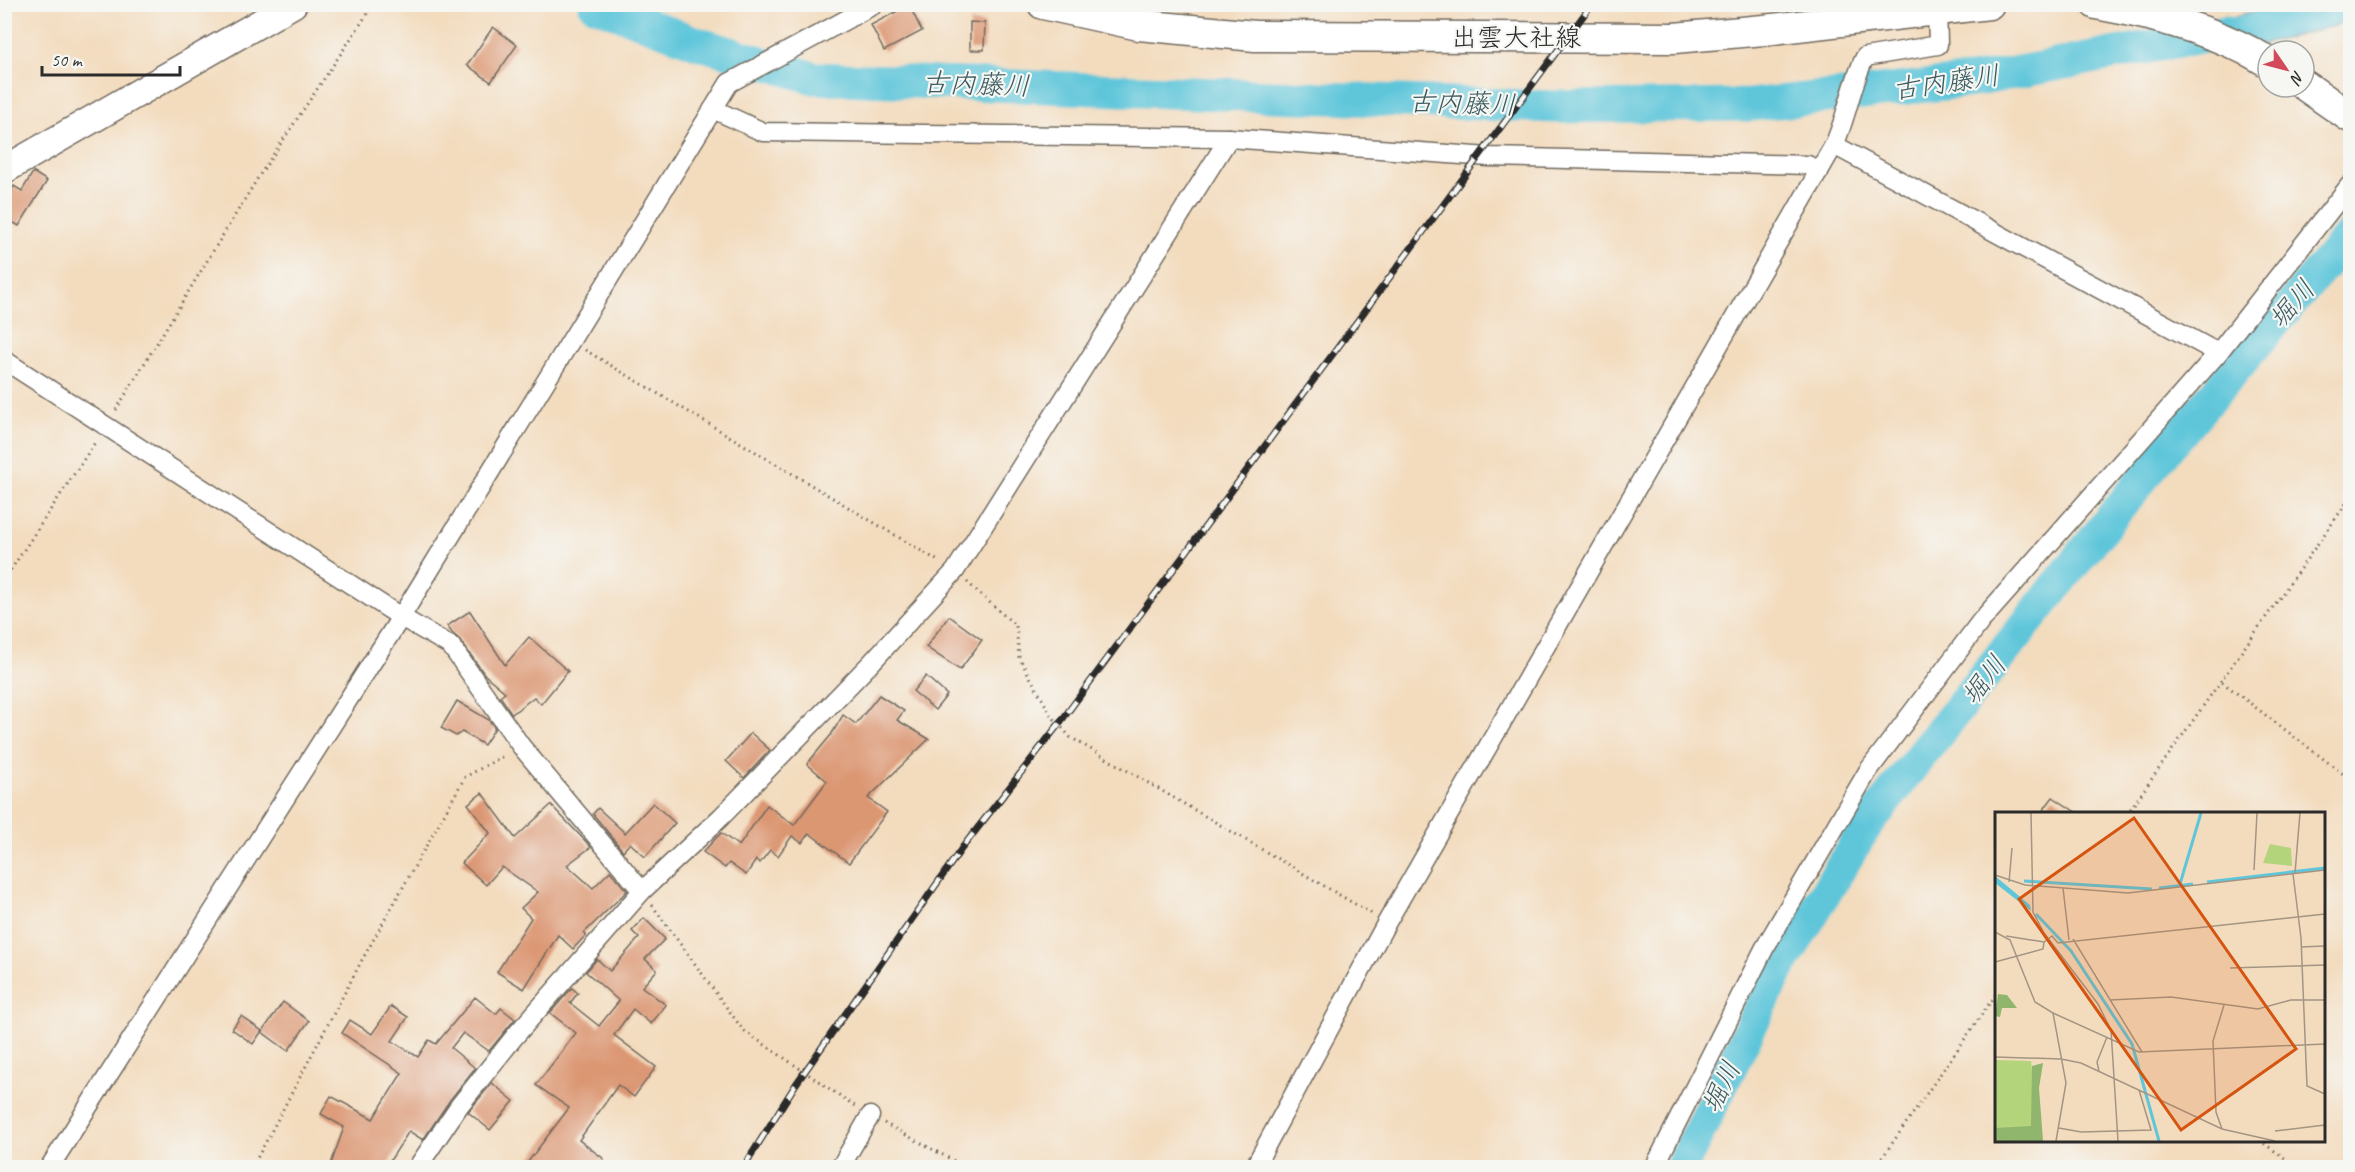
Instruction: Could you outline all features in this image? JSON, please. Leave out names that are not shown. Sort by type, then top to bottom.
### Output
[{"type":"main road","points":[[4,170],[293,4]]},
{"type":"main road","name":"出雲大社線","points":[[1043,4],[1139,24],[1255,36],[1674,38],[1989,4]]},
{"type":"main road","points":[[2096,4],[2140,12],[2194,28],[2256,56]]},
{"type":"main road","points":[[2316,94],[2350,117]]},
{"type":"street","points":[[49,1167],[401,617],[729,83],[875,4]]},
{"type":"street","points":[[1254,1167],[1386,922],[1834,145],[1843,125],[1858,71],[1865,57],[1938,45],[1936,8]]},
{"type":"street","points":[[713,109],[763,132],[1229,138],[1489,157],[1808,165],[1819,172]]},
{"type":"street","points":[[417,1167],[459,1106],[515,1036],[642,891],[721,817],[871,663],[955,571],[1229,138]]},
{"type":"street","points":[[1834,145],[2218,353]]},
{"type":"street","points":[[1654,1167],[1764,949],[1868,771],[1981,621],[2218,353],[2350,185]]},
{"type":"street","points":[[4,360],[107,424],[401,617],[451,646],[521,746],[642,891]]},
{"type":"street","points":[[840,1167],[870,1116]]},
{"type":"path","points":[[4,580],[107,424],[259,176],[374,4]]},
{"type":"path","points":[[570,341],[955,571],[1016,626],[1018,657],[1051,715],[1070,737],[1386,922]]},
{"type":"path","points":[[2128,812],[2222,682],[2350,498]]},
{"type":"path","points":[[2222,682],[2350,779]]},
{"type":"path","points":[[252,1167],[362,960],[465,777],[521,746]]},
{"type":"path","points":[[642,891],[743,1030],[870,1116],[967,1167]]},
{"type":"path","points":[[1875,1167],[1995,995]]},
{"type":"path","points":[[2262,1142],[2300,1167]]},
{"type":"water","points":[[2278,5],[2350,5],[2350,22],[2283,39],[2256,39],[2255,46],[2210,23]]},
{"type":"building","points":[[909,5],[922,31],[884,51],[871,25]]},
{"type":"building","points":[[970,22],[985,23],[984,50],[970,50]]},
{"type":"building","points":[[493,27],[517,45],[491,82],[467,65]]},
{"type":"building","points":[[33,172],[47,181],[19,226],[4,217],[4,202],[14,186],[22,191]]},
{"type":"building","points":[[470,611],[505,665],[529,637],[568,671],[541,704],[534,697],[512,714],[500,696],[505,692],[485,675],[447,626]]},
{"type":"building","points":[[949,616],[982,640],[960,670],[926,647]]},
{"type":"building","points":[[926,676],[947,695],[935,710],[913,691]]},
{"type":"building","points":[[879,695],[904,711],[897,720],[929,739],[868,798],[887,812],[849,863],[809,833],[802,843],[792,836],[778,856],[770,850],[760,863],[756,860],[746,875],[729,863],[725,868],[703,852],[721,833],[739,846],[767,805],[794,825],[827,781],[807,764],[831,735],[843,715],[856,724]]},
{"type":"building","points":[[457,701],[489,720],[495,728],[484,745],[462,732],[456,736],[441,728]]},
{"type":"building","points":[[751,733],[770,750],[744,778],[726,761]]},
{"type":"building","points":[[482,793],[515,838],[551,805],[591,847],[567,865],[593,888],[610,871],[627,891],[584,933],[586,935],[573,949],[558,935],[524,989],[497,972],[531,918],[521,908],[538,892],[502,867],[486,885],[462,863],[490,833],[468,804]]},
{"type":"building","points":[[2053,797],[2076,812],[2042,812]]},
{"type":"building","points":[[653,803],[675,823],[645,857],[630,843],[623,851],[593,814],[598,808],[625,833]]},
{"type":"building","points":[[644,918],[665,939],[645,959],[657,970],[642,987],[666,1005],[651,1024],[633,1009],[614,1035],[656,1067],[634,1097],[618,1085],[579,1140],[604,1159],[598,1167],[524,1167],[569,1108],[536,1085],[576,1033],[550,1013],[572,988],[578,993],[570,1003],[599,1026],[619,1001],[586,972],[597,959],[610,971],[639,938],[632,931]]},
{"type":"building","points":[[475,997],[496,1014],[501,1008],[515,1019],[489,1051],[463,1033],[451,1048],[475,1068],[423,1140],[409,1131],[386,1167],[330,1167],[344,1127],[321,1114],[331,1096],[373,1119],[402,1073],[342,1033],[350,1020],[372,1034],[391,1006],[408,1017],[392,1041],[418,1057],[429,1040],[436,1044]]},
{"type":"building","points":[[283,1002],[309,1021],[288,1051],[262,1032]]},
{"type":"building","points":[[241,1016],[262,1031],[253,1044],[232,1029]]},
{"type":"building","points":[[492,1083],[514,1101],[490,1130],[468,1112]]},
{"type":"waterway","name":"古内藤川","points":[[594,4],[697,43],[814,78],[1553,107],[1750,105],[1972,81],[2226,32]]},
{"type":"waterway","name":"堀川","points":[[1681,1168],[1779,969],[1863,831],[1921,755],[2159,458],[2350,235]]},
{"type":"railway","points":[[743,1168],[796,1084],[962,848],[1059,724],[1592,4]]}]
